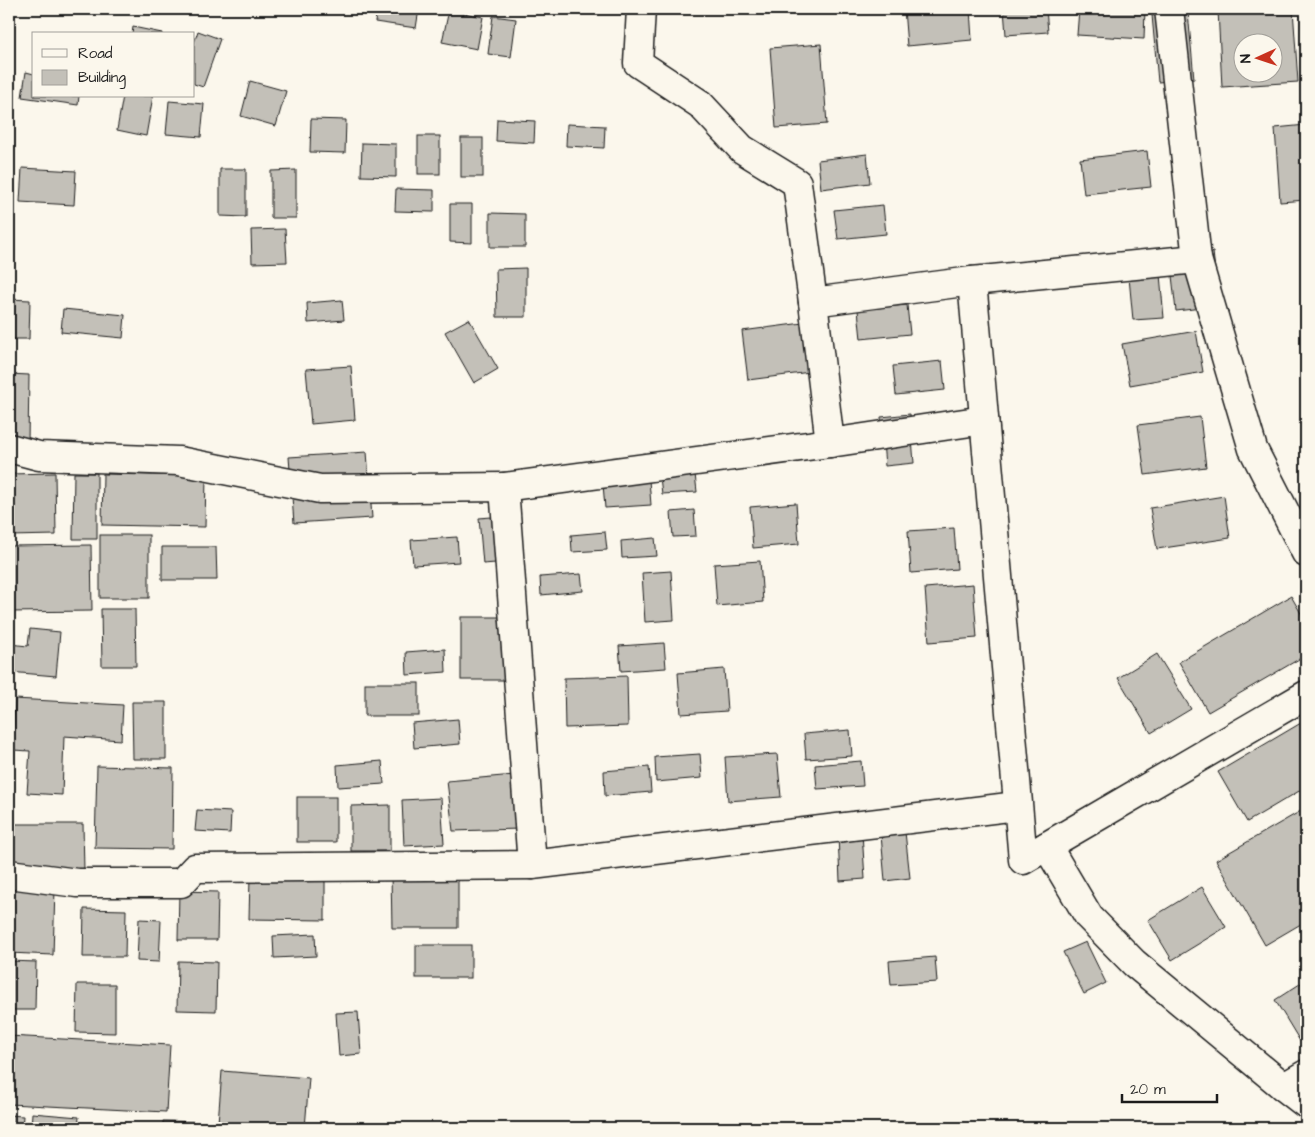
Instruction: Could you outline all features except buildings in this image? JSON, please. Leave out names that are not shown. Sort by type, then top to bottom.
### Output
[{"type":"street","points":[[641,9],[638,63],[700,104],[742,149],[797,183],[814,302],[830,443]]},
{"type":"street","points":[[1169,9],[1197,259],[1253,449],[1306,553]]},
{"type":"street","points":[[814,302],[972,281],[1197,259]]},
{"type":"street","points":[[972,281],[1023,860],[1306,695]]},
{"type":"street","points":[[9,448],[39,456],[179,461],[320,489],[504,487],[984,420]]},
{"type":"street","points":[[504,487],[532,865]]},
{"type":"street","points":[[9,874],[77,883],[181,883],[195,868],[532,865],[1017,806]]},
{"type":"street","points":[[1047,846],[1089,917],[1134,963],[1295,1080],[1306,1104]]}]
